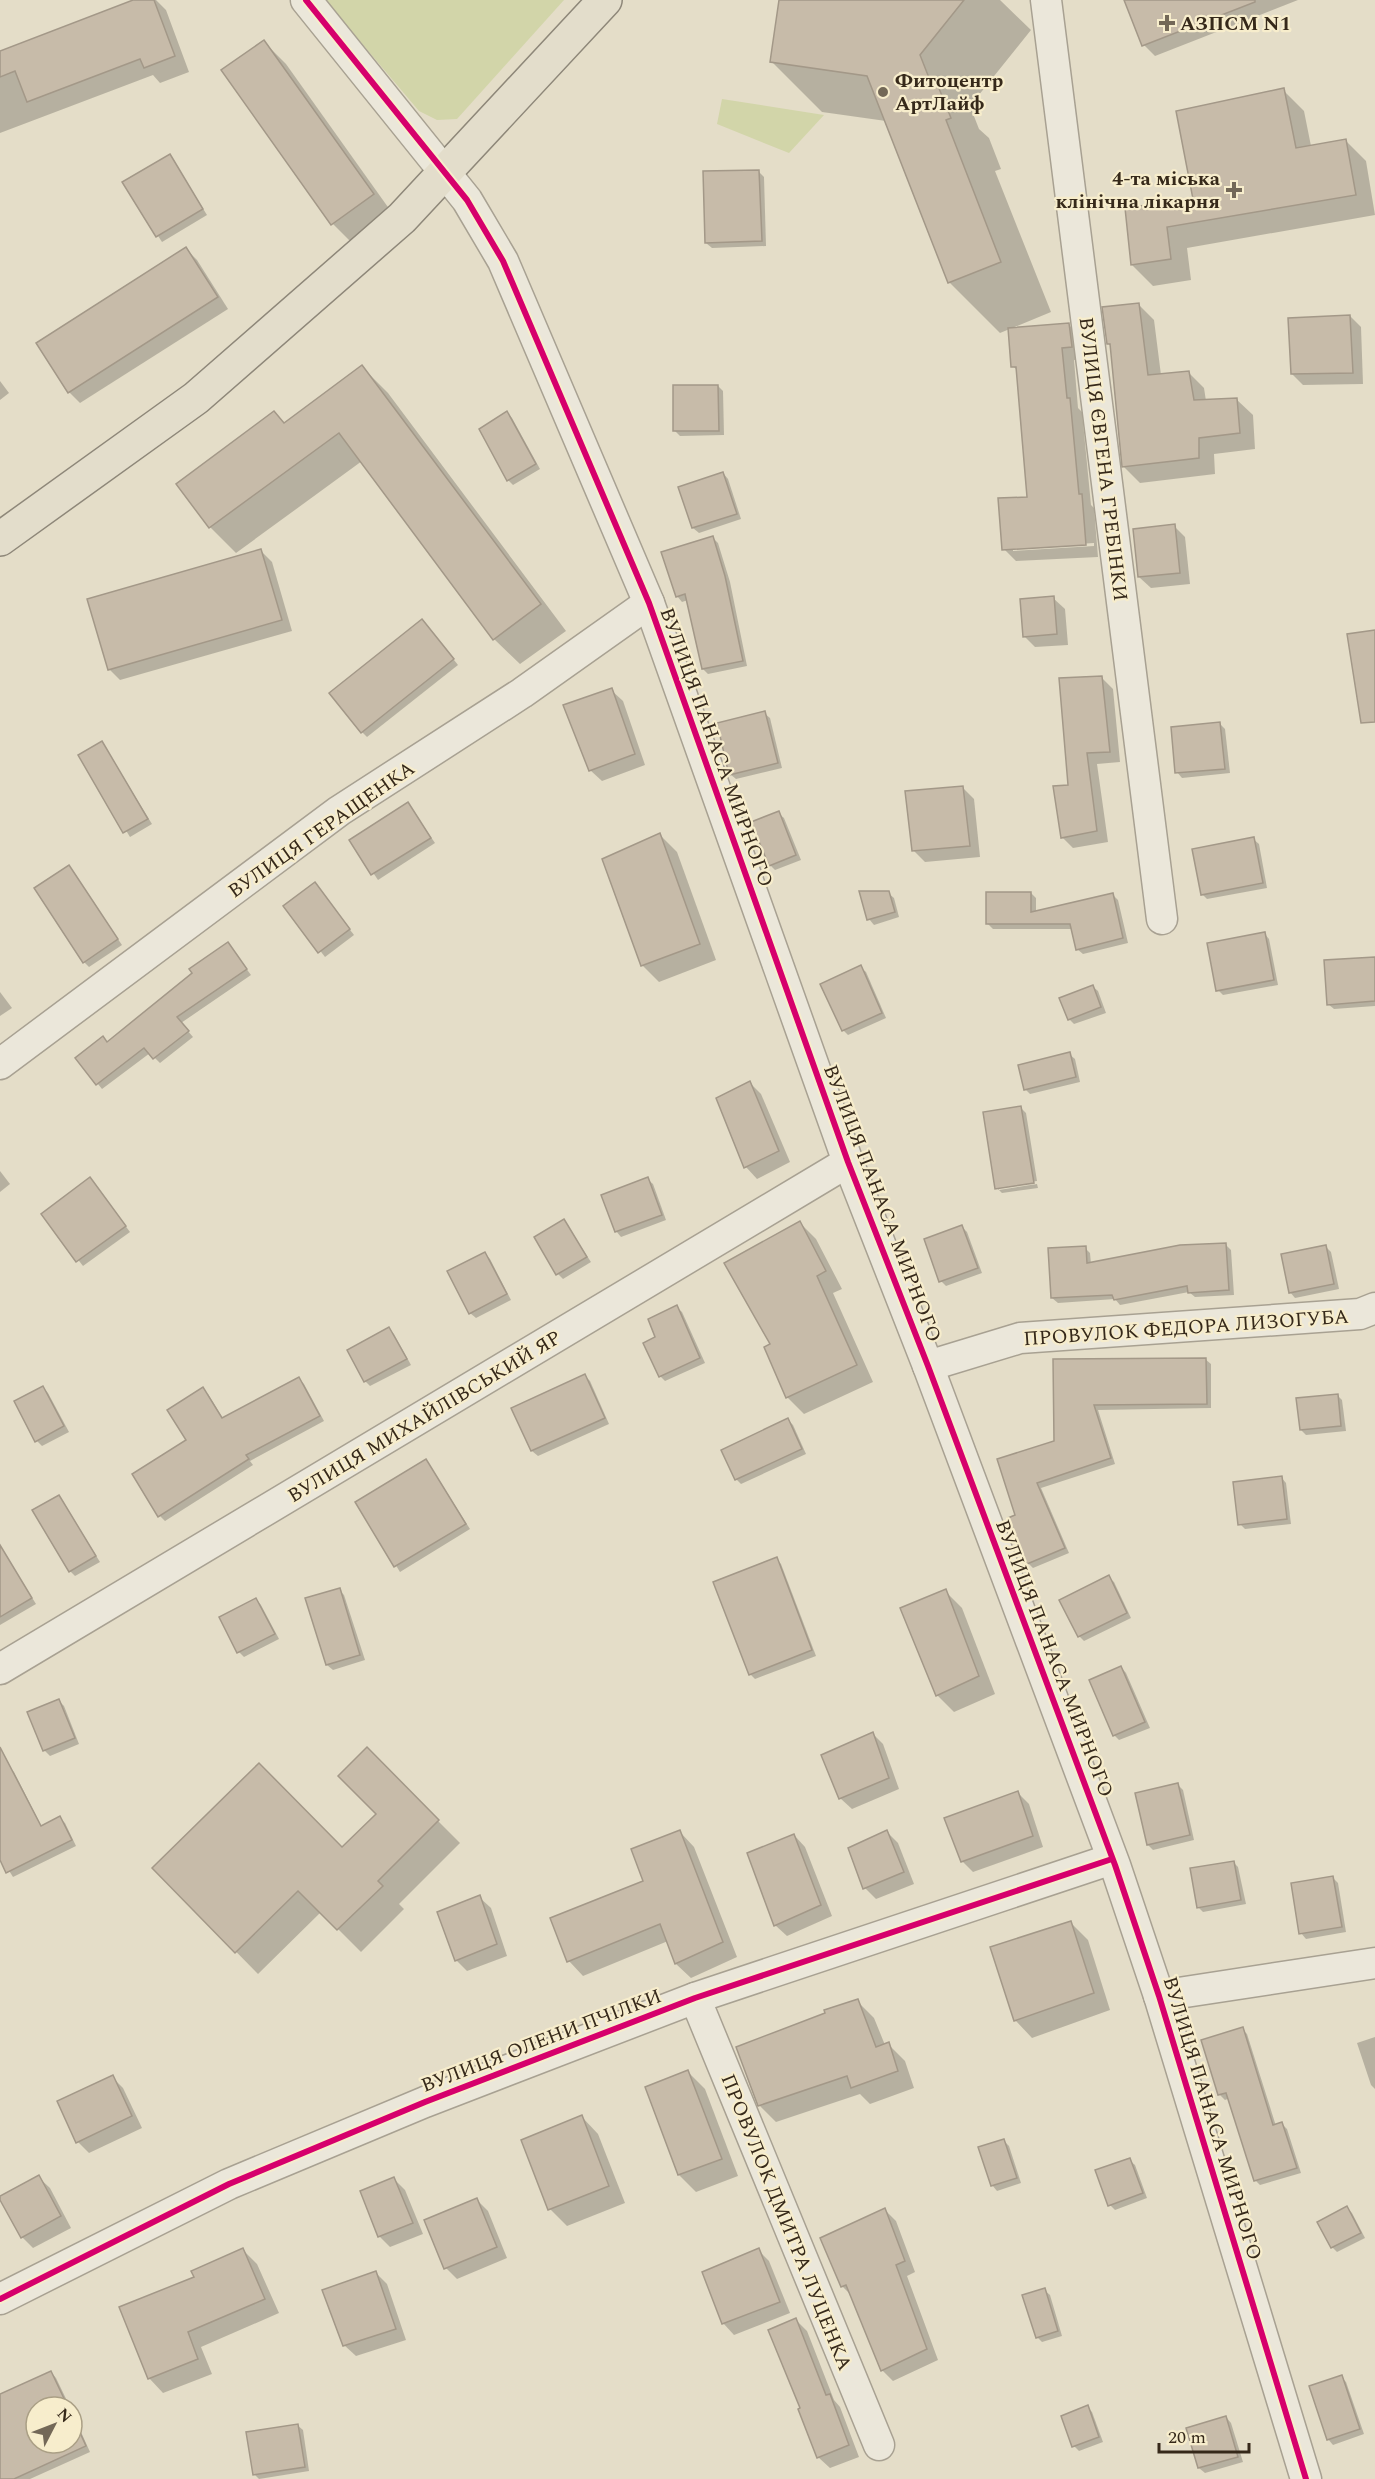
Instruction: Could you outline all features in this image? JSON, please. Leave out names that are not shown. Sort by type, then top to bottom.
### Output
[{"type":"main road","points":[[0,539],[196,398],[402,218],[605,0]]},
{"type":"street","name":"ВУЛИЦЯ ПАНАСА МИРНОГО","points":[[306,0],[467,200],[503,261],[649,603],[848,1162],[928,1366],[1112,1858],[1159,1996],[1306,2479]]},
{"type":"street","name":"ВУЛИЦЯ ЄВГЕНА ГРЕБІНКИ","points":[[1046,0],[1162,919]]},
{"type":"street","name":"ВУЛИЦЯ ГЕРАЩЕНКА","points":[[0,1064],[339,811],[522,693],[649,603]]},
{"type":"street","name":"ВУЛИЦЯ МИХАЙЛІВСЬКИЙ ЯР","points":[[0,1669],[848,1162]]},
{"type":"street","name":"ПРОВУЛОК ФЕДОРА ЛИЗОГУБА","points":[[928,1366],[1020,1338],[1360,1314],[1375,1308]]},
{"type":"street","name":"ВУЛИЦЯ ОЛЕНИ ПЧІЛКИ","points":[[0,2299],[229,2184],[425,2102],[695,1998],[1112,1858]]},
{"type":"street","points":[[1159,1996],[1375,1963]]},
{"type":"street","name":"ПРОВУЛОК ДМИТРА ЛУЦЕНКА","points":[[695,1998],[879,2445]]},
{"type":"green space","points":[[325,0],[564,0],[457,119],[437,120],[419,111]]},
{"type":"green space","points":[[722,99],[824,115],[789,153],[717,124]]},
{"type":"building","points":[[133,0],[154,0],[175,56],[144,68],[140,59],[27,102],[15,71],[0,77],[0,51]]},
{"type":"building","points":[[779,0],[964,0],[920,55],[933,88],[938,86],[951,118],[946,120],[1001,262],[948,283],[867,76],[770,62]]},
{"type":"building","name":"АЗПСМ N1","points":[[1124,0],[1255,0],[1255,2],[1142,46]]},
{"type":"building","points":[[264,40],[374,194],[331,225],[221,70]]},
{"type":"building","points":[[1284,88],[1296,148],[1346,139],[1356,195],[1167,227],[1171,259],[1131,265],[1125,208],[1193,199],[1176,111]]},
{"type":"building","points":[[170,154],[203,209],[156,237],[122,182]]},
{"type":"building","points":[[759,170],[762,241],[705,243],[703,171]]},
{"type":"building","points":[[186,247],[218,297],[68,393],[36,343]]},
{"type":"building","points":[[1139,303],[1148,375],[1189,371],[1194,400],[1237,398],[1240,433],[1199,438],[1199,458],[1122,467],[1110,344],[1107,344],[1102,307]]},
{"type":"building","points":[[1350,315],[1353,373],[1291,374],[1288,318]]},
{"type":"building","points":[[1069,323],[1072,347],[1062,348],[1067,398],[1070,398],[1079,494],[1082,494],[1086,545],[1002,550],[998,498],[1027,497],[1016,367],[1011,367],[1008,328]]},
{"type":"building","points":[[362,365],[541,604],[493,640],[339,433],[209,528],[176,484],[274,411],[284,423]]},
{"type":"building","points":[[673,385],[718,385],[719,431],[673,431]]},
{"type":"building","points":[[507,411],[536,464],[507,481],[479,429]]},
{"type":"building","points":[[723,472],[737,514],[692,528],[678,487]]},
{"type":"building","points":[[1175,524],[1180,573],[1138,577],[1133,529]]},
{"type":"building","points":[[713,536],[725,576],[743,661],[702,669],[685,594],[676,597],[661,552]]},
{"type":"building","points":[[261,549],[282,620],[108,670],[87,599]]},
{"type":"building","points":[[1054,596],[1057,634],[1023,637],[1020,599]]},
{"type":"building","points":[[422,619],[454,659],[361,733],[329,693]]},
{"type":"building","points":[[1375,630],[1375,722],[1361,723],[1347,634]]},
{"type":"building","points":[[1102,676],[1110,752],[1087,753],[1097,831],[1061,838],[1053,786],[1068,785],[1059,678]]},
{"type":"building","points":[[612,688],[635,754],[589,771],[563,705]]},
{"type":"building","points":[[765,711],[778,763],[729,775],[717,723]]},
{"type":"building","points":[[1220,722],[1225,769],[1175,773],[1171,727]]},
{"type":"building","points":[[102,741],[148,819],[123,833],[78,755]]},
{"type":"building","points":[[963,786],[970,846],[912,851],[905,791]]},
{"type":"building","points":[[408,802],[431,838],[371,875],[349,840]]},
{"type":"building","points":[[779,811],[796,855],[769,866],[751,822]]},
{"type":"building","points":[[660,833],[700,944],[641,966],[602,859]]},
{"type":"building","points":[[1254,837],[1263,883],[1201,895],[1192,849]]},
{"type":"building","points":[[69,865],[118,939],[83,963],[34,888]]},
{"type":"building","points":[[315,882],[350,929],[318,953],[283,906]]},
{"type":"building","points":[[859,891],[889,891],[895,912],[867,920]]},
{"type":"building","points":[[986,892],[1031,892],[1031,912],[1113,893],[1123,938],[1076,950],[1070,924],[986,924]]},
{"type":"building","points":[[1265,932],[1274,980],[1216,991],[1207,943]]},
{"type":"building","points":[[228,942],[247,969],[177,1017],[189,1031],[153,1059],[144,1048],[96,1085],[75,1058],[103,1036],[107,1042],[192,973],[189,969]]},
{"type":"building","points":[[1375,957],[1375,1001],[1327,1005],[1324,960]]},
{"type":"building","points":[[861,965],[882,1013],[842,1031],[820,984]]},
{"type":"building","points":[[1093,985],[1101,1007],[1068,1020],[1059,998]]},
{"type":"building","points":[[1070,1052],[1076,1077],[1024,1090],[1018,1065]]},
{"type":"building","points":[[750,1081],[779,1151],[744,1168],[716,1098]]},
{"type":"building","points":[[1021,1106],[1034,1183],[995,1189],[983,1112]]},
{"type":"building","points":[[90,1177],[126,1226],[76,1262],[41,1214]]},
{"type":"building","points":[[648,1177],[662,1215],[615,1232],[601,1195]]},
{"type":"building","points":[[564,1219],[587,1257],[556,1275],[534,1237]]},
{"type":"building","points":[[800,1221],[826,1271],[817,1276],[857,1365],[786,1398],[764,1347],[770,1344],[724,1263]]},
{"type":"building","points":[[962,1225],[978,1268],[939,1282],[924,1239]]},
{"type":"building","points":[[1226,1243],[1229,1290],[1188,1293],[1187,1286],[1114,1300],[1112,1295],[1051,1298],[1048,1248],[1086,1246],[1087,1263],[1180,1245]]},
{"type":"building","points":[[1326,1245],[1334,1284],[1289,1293],[1281,1254]]},
{"type":"building","points":[[485,1252],[507,1294],[469,1314],[447,1271]]},
{"type":"building","points":[[677,1305],[700,1358],[659,1377],[643,1343],[655,1337],[648,1319]]},
{"type":"building","points":[[389,1327],[407,1359],[364,1382],[347,1350]]},
{"type":"building","points":[[1206,1358],[1207,1404],[1094,1405],[1111,1458],[1037,1483],[1065,1548],[1027,1564],[1008,1518],[1015,1515],[997,1459],[1054,1441],[1053,1359]]},
{"type":"building","points":[[585,1374],[605,1418],[531,1451],[511,1408]]},
{"type":"building","points":[[299,1377],[320,1416],[246,1455],[249,1459],[158,1517],[132,1474],[186,1440],[167,1410],[203,1387],[222,1418]]},
{"type":"building","points":[[43,1386],[64,1426],[35,1442],[14,1401]]},
{"type":"building","points":[[1338,1394],[1341,1426],[1300,1430],[1296,1398]]},
{"type":"building","points":[[788,1418],[802,1449],[735,1480],[721,1450]]},
{"type":"building","points":[[426,1459],[466,1524],[394,1567],[355,1502]]},
{"type":"building","points":[[1282,1476],[1287,1519],[1238,1525],[1233,1482]]},
{"type":"building","points":[[59,1495],[96,1556],[69,1572],[32,1510]]},
{"type":"building","points":[[0,1545],[32,1598],[0,1617]]},
{"type":"building","points":[[777,1557],[812,1650],[749,1675],[713,1582]]},
{"type":"building","points":[[1109,1575],[1127,1613],[1078,1637],[1059,1600]]},
{"type":"building","points":[[340,1588],[360,1655],[326,1665],[305,1598]]},
{"type":"building","points":[[946,1589],[979,1676],[936,1696],[900,1608]]},
{"type":"building","points":[[256,1598],[275,1634],[237,1653],[219,1617]]},
{"type":"building","points":[[1121,1666],[1145,1722],[1113,1736],[1089,1680]]},
{"type":"building","points":[[59,1699],[75,1738],[43,1751],[27,1712]]},
{"type":"building","points":[[873,1732],[889,1778],[839,1799],[821,1755]]},
{"type":"building","points":[[0,1747],[41,1826],[60,1816],[72,1840],[6,1873],[0,1860]]},
{"type":"building","points":[[367,1747],[439,1820],[378,1881],[383,1886],[337,1930],[298,1891],[235,1953],[152,1868],[259,1763],[342,1847],[376,1814],[338,1776]]},
{"type":"building","points":[[1178,1783],[1190,1835],[1147,1845],[1135,1793]]},
{"type":"building","points":[[1018,1791],[1033,1836],[961,1862],[944,1818]]},
{"type":"building","points":[[680,1830],[723,1942],[675,1964],[660,1924],[567,1962],[550,1918],[643,1881],[631,1849]]},
{"type":"building","points":[[887,1830],[904,1872],[863,1889],[848,1848]]},
{"type":"building","points":[[794,1834],[821,1905],[774,1926],[747,1853]]},
{"type":"building","points":[[1234,1861],[1241,1900],[1197,1908],[1190,1868]]},
{"type":"building","points":[[1333,1876],[1342,1927],[1299,1934],[1291,1883]]},
{"type":"building","points":[[480,1895],[497,1944],[455,1961],[437,1912]]},
{"type":"building","points":[[1071,1921],[1094,1993],[1014,2021],[990,1947]]},
{"type":"building","points":[[858,1999],[876,2047],[889,2042],[898,2071],[851,2088],[847,2076],[758,2106],[736,2047],[825,2013],[824,2010]]},
{"type":"building","points":[[1243,2027],[1273,2125],[1282,2122],[1297,2168],[1254,2181],[1226,2093],[1218,2095],[1201,2040]]},
{"type":"building","points":[[688,2070],[722,2159],[678,2175],[645,2087]]},
{"type":"building","points":[[113,2075],[132,2116],[76,2143],[57,2101]]},
{"type":"building","points":[[582,2115],[609,2186],[548,2210],[521,2140]]},
{"type":"building","points":[[1004,2139],[1017,2178],[991,2186],[978,2147]]},
{"type":"building","points":[[1130,2158],[1143,2193],[1108,2206],[1095,2170]]},
{"type":"building","points":[[39,2175],[61,2216],[21,2238],[0,2196]]},
{"type":"building","points":[[394,2177],[413,2223],[378,2237],[360,2191]]},
{"type":"building","points":[[477,2198],[497,2247],[444,2269],[424,2220]]},
{"type":"building","points":[[1347,2206],[1361,2233],[1331,2248],[1317,2222]]},
{"type":"building","points":[[885,2208],[905,2261],[896,2265],[927,2349],[881,2371],[846,2285],[841,2287],[820,2238]]},
{"type":"building","points":[[243,2248],[265,2299],[188,2332],[198,2359],[148,2379],[119,2307],[194,2277],[191,2271]]},
{"type":"building","points":[[759,2248],[780,2302],[722,2324],[702,2272]]},
{"type":"building","points":[[376,2271],[396,2329],[343,2346],[322,2290]]},
{"type":"building","points":[[1045,2288],[1058,2331],[1036,2338],[1022,2295]]},
{"type":"building","points":[[796,2318],[826,2395],[830,2394],[849,2445],[817,2458],[798,2409],[800,2408],[768,2330]]},
{"type":"building","points":[[51,2371],[62,2395],[24,2395],[24,2455],[66,2455],[14,2479],[0,2479],[0,2394]]},
{"type":"building","points":[[1342,2375],[1360,2429],[1327,2440],[1309,2386]]},
{"type":"building","points":[[1088,2405],[1099,2437],[1072,2447],[1061,2416]]},
{"type":"building","points":[[1226,2416],[1238,2457],[1198,2468],[1186,2428]]},
{"type":"building","points":[[298,2424],[305,2467],[253,2475],[246,2432]]},
{"type":"cycle path","points":[[306,0],[467,200],[503,261],[649,603],[848,1162],[928,1366],[1115,1865],[1159,1996],[1306,2479]]},
{"type":"cycle path","points":[[0,2299],[229,2184],[425,2102],[695,1998],[1112,1859]]},
{"type":"place","name":"АЗПСМ N1","points":[[1167,23]]},
{"type":"place","name":"Фитоцентр АртЛайф","points":[[883,92]]},
{"type":"place","name":"4-та міська клінічна лікарня","points":[[1234,190]]}]
